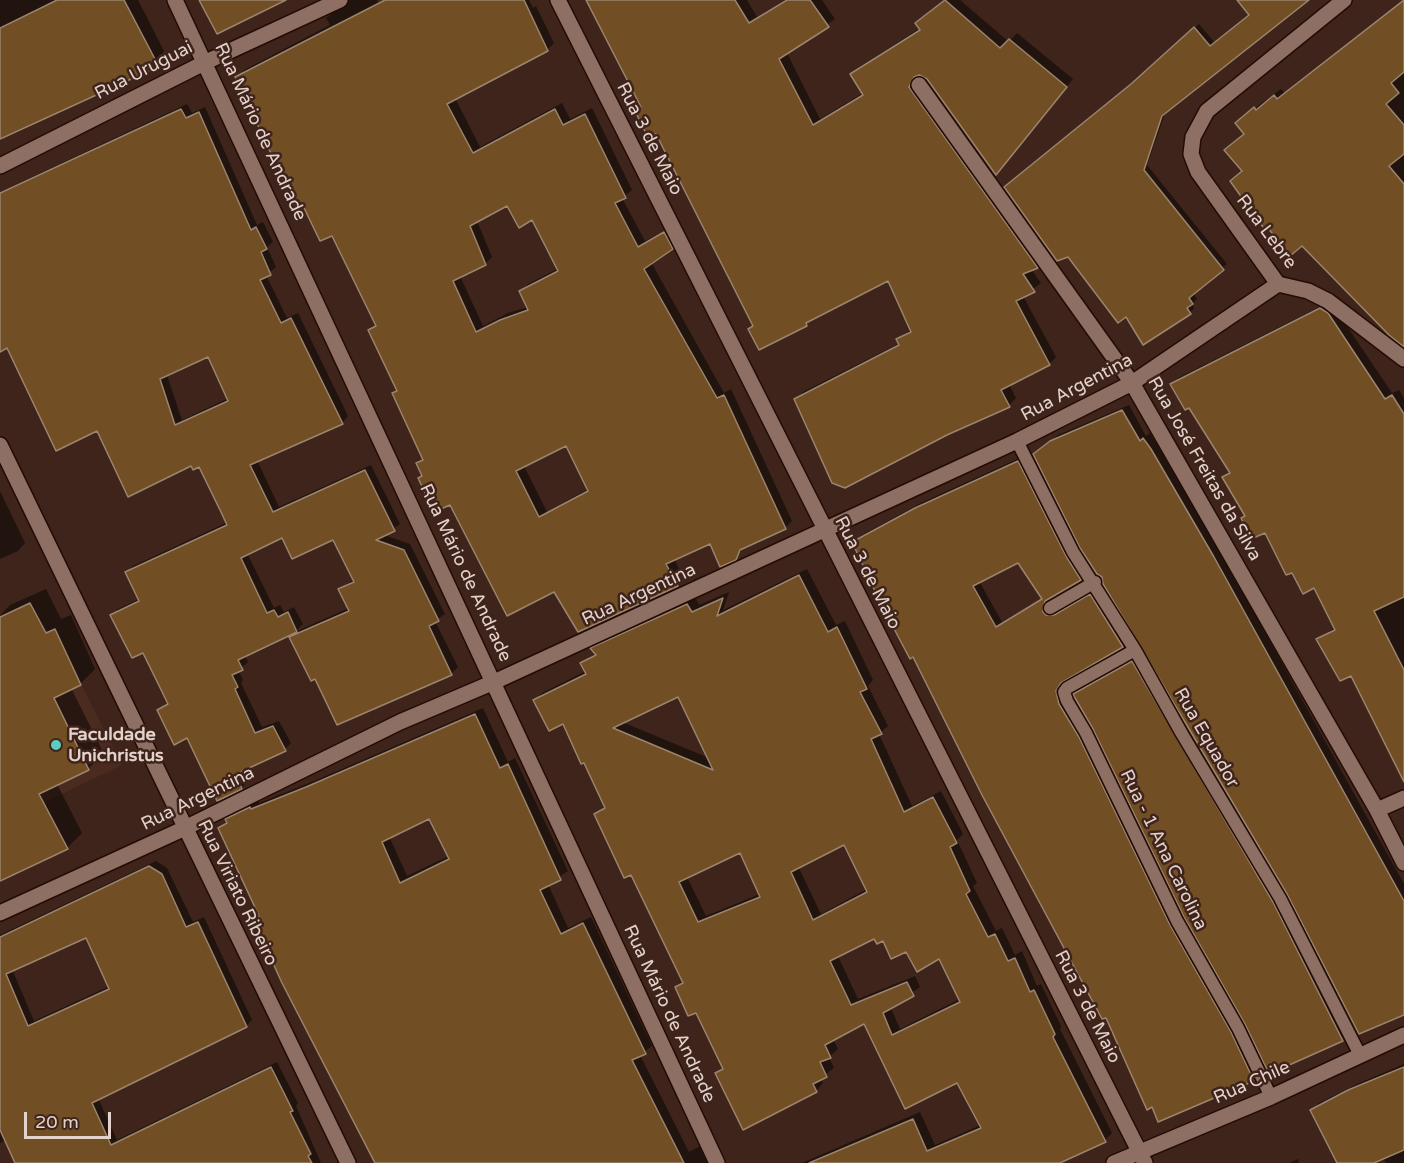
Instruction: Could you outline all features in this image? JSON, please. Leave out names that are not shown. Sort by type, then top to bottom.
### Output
[{"type":"street","name":"Rua Mário de Andrade","points":[[175,0],[206,62],[717,1163]]},
{"type":"street","name":"Rua Uruguai","points":[[0,166],[206,62],[340,0]]},
{"type":"street","name":"Rua 3 de Maio","points":[[558,0],[1142,1158]]},
{"type":"street","name":"Rua Lebre","points":[[1344,0],[1207,111],[1192,145],[1191,154],[1198,172],[1278,284],[1308,291],[1328,301],[1404,359]]},
{"type":"street","name":"Rua José Freitas da Silva","points":[[918,85],[1132,383],[1377,810],[1404,863]]},
{"type":"street","name":"Rua Argentina","points":[[0,913],[183,829],[400,722],[494,682],[1017,441],[1132,383],[1278,284]]},
{"type":"street","name":"Rua Viriato Ribeiro","points":[[0,445],[183,829],[348,1163]]},
{"type":"street","points":[[1377,810],[1404,798]]},
{"type":"street","name":"Rua Chile","points":[[1114,1163],[1142,1158],[1404,1035]]},
{"type":"lane","name":"Rua Equador","points":[[1017,441],[1073,552],[1095,582],[1280,898],[1360,1055]]},
{"type":"lane","points":[[1050,608],[1095,582]]},
{"type":"lane","name":"Rua - 1 Ana Carolina","points":[[1135,650],[1067,688],[1064,692],[1177,921],[1238,1028],[1271,1097]]},
{"type":"shaded area","name":"Faculdade Unichristus","points":[[81,684],[122,765],[0,824],[0,725]]},
{"type":"building","points":[[57,0],[124,0],[156,61],[151,70],[0,139],[0,28]]},
{"type":"building","points":[[199,0],[286,0],[217,34]]},
{"type":"building","points":[[385,0],[524,0],[548,51],[447,104],[473,153],[555,109],[563,125],[585,114],[626,198],[615,203],[638,247],[664,232],[673,249],[644,269],[717,398],[724,395],[786,529],[740,550],[736,560],[720,567],[710,544],[666,564],[678,586],[578,632],[554,592],[507,616],[450,505],[434,512],[418,478],[422,476],[416,463],[423,460],[392,393],[397,391],[368,330],[376,326],[332,236],[320,241],[303,206],[297,209],[235,77]],"holes":[[[507,206],[519,228],[532,220],[558,271],[519,291],[528,310],[476,332],[453,281],[486,265],[470,226]],[[566,446],[588,491],[539,517],[516,471]]]},
{"type":"building","points":[[586,0],[735,0],[749,23],[787,0],[810,0],[829,27],[779,59],[813,125],[863,95],[850,74],[920,30],[915,23],[945,0],[1000,48],[1009,39],[1067,87],[996,175],[927,79],[919,75],[914,77],[909,87],[1038,268],[1023,274],[1035,292],[1016,301],[1050,365],[1001,390],[1010,407],[947,435],[845,488],[832,483],[794,399],[899,345],[896,339],[911,332],[888,281],[759,350],[748,329],[753,326],[656,134],[648,138],[635,111],[641,107]]},
{"type":"building","points":[[1237,0],[1309,0],[1162,116],[1144,170],[1224,270],[1189,298],[1193,304],[1187,308],[1191,314],[1143,345],[1126,317],[1118,323],[1068,257],[1057,261],[1004,187],[1131,84],[1194,27],[1210,46],[1249,15]]},
{"type":"building","points":[[1404,0],[1404,72],[1391,83],[1399,93],[1386,104],[1404,125],[1404,154],[1389,166],[1404,184],[1404,347],[1389,335],[1302,246],[1290,256],[1268,228],[1265,230],[1230,181],[1242,171],[1224,150],[1244,134],[1235,123],[1254,107],[1256,110],[1274,95],[1277,99]]},
{"type":"building","points":[[181,109],[186,118],[199,112],[251,230],[256,227],[267,249],[261,252],[271,275],[260,280],[281,323],[291,318],[343,424],[250,465],[273,512],[365,470],[395,531],[376,540],[404,550],[439,621],[429,626],[452,675],[337,725],[315,679],[311,681],[289,637],[349,611],[338,589],[354,582],[333,540],[292,559],[282,538],[241,558],[267,613],[274,610],[278,617],[288,612],[297,632],[238,660],[243,670],[232,675],[238,687],[235,689],[255,733],[273,726],[286,751],[236,774],[242,789],[217,801],[187,738],[174,745],[157,710],[168,704],[143,653],[132,658],[110,615],[139,601],[125,572],[227,525],[199,467],[193,470],[191,466],[128,497],[97,431],[56,451],[7,348],[0,352],[0,193]],"holes":[[[208,357],[228,401],[175,425],[160,379]]]},
{"type":"building","points":[[1320,308],[1328,313],[1385,399],[1392,395],[1404,414],[1404,597],[1374,611],[1404,670],[1404,782],[1351,676],[1340,681],[1316,639],[1335,630],[1314,588],[1303,594],[1292,573],[1286,575],[1265,533],[1251,539],[1241,518],[1245,516],[1222,477],[1230,473],[1189,408],[1185,410],[1170,384]]},
{"type":"building","points":[[1122,410],[1140,441],[1143,438],[1151,449],[1214,557],[1404,901],[1404,1015],[1359,1034],[1287,894],[1103,584],[1102,577],[1097,574],[1080,548],[1033,454],[1050,441]]},
{"type":"building","points":[[1018,461],[1066,556],[1081,580],[1045,601],[1043,612],[1046,615],[1054,615],[1090,594],[1123,647],[1061,683],[1056,691],[1059,704],[1079,737],[1170,925],[1231,1032],[1254,1081],[1158,1122],[1152,1107],[1147,1110],[1106,1018],[1102,1019],[982,795],[913,657],[910,659],[882,606],[852,542],[915,508]],"holes":[[[1018,563],[1042,599],[996,627],[973,586]]]},
{"type":"building","points":[[799,575],[828,632],[837,627],[867,689],[860,692],[882,734],[871,739],[904,812],[933,797],[957,843],[950,847],[970,891],[966,894],[988,937],[995,934],[1008,961],[1015,958],[1030,992],[1034,990],[1055,1034],[1053,1037],[1106,1142],[1060,1163],[809,1163],[913,1119],[927,1151],[981,1128],[957,1083],[905,1109],[864,1024],[825,1045],[831,1058],[820,1062],[827,1077],[813,1084],[817,1092],[743,1130],[715,1073],[723,1069],[696,1013],[688,1016],[675,987],[683,983],[631,875],[624,878],[594,814],[605,808],[584,763],[581,764],[563,724],[549,731],[533,700],[586,674],[580,663],[596,655],[590,648],[687,604],[692,612],[723,598],[717,616]],"holes":[[[678,697],[713,770],[613,728]],[[844,845],[867,892],[813,920],[791,872]],[[740,853],[760,897],[698,922],[679,882]],[[874,939],[877,944],[883,941],[891,959],[906,952],[917,972],[939,959],[960,1002],[892,1035],[883,1013],[914,996],[907,982],[851,1005],[830,961]]]},
{"type":"building","points":[[30,603],[46,633],[55,629],[81,685],[54,698],[89,770],[39,794],[68,849],[0,881],[0,617]]},
{"type":"building","points":[[1132,661],[1273,902],[1343,1041],[1269,1074],[1245,1024],[1184,917],[1093,729],[1073,694]]},
{"type":"building","points":[[475,714],[500,768],[508,764],[561,880],[540,890],[561,934],[583,923],[646,1054],[632,1060],[684,1163],[375,1163],[282,983],[253,919],[259,916],[218,828],[227,823],[225,819],[250,807],[251,809]],"holes":[[[429,819],[449,859],[400,883],[382,842]]]},
{"type":"building","points":[[149,866],[162,874],[186,927],[198,922],[247,1027],[92,1103],[111,1145],[271,1067],[293,1111],[290,1112],[311,1154],[308,1156],[312,1163],[15,1163],[0,1130],[0,937]],"holes":[[[86,938],[109,989],[28,1026],[6,974]]]},
{"type":"building","points":[[1404,1067],[1404,1150],[1374,1163],[1337,1163],[1310,1110],[1348,1090]]},
{"type":"place","name":"Faculdade Unichristus","points":[[56,745]]}]
